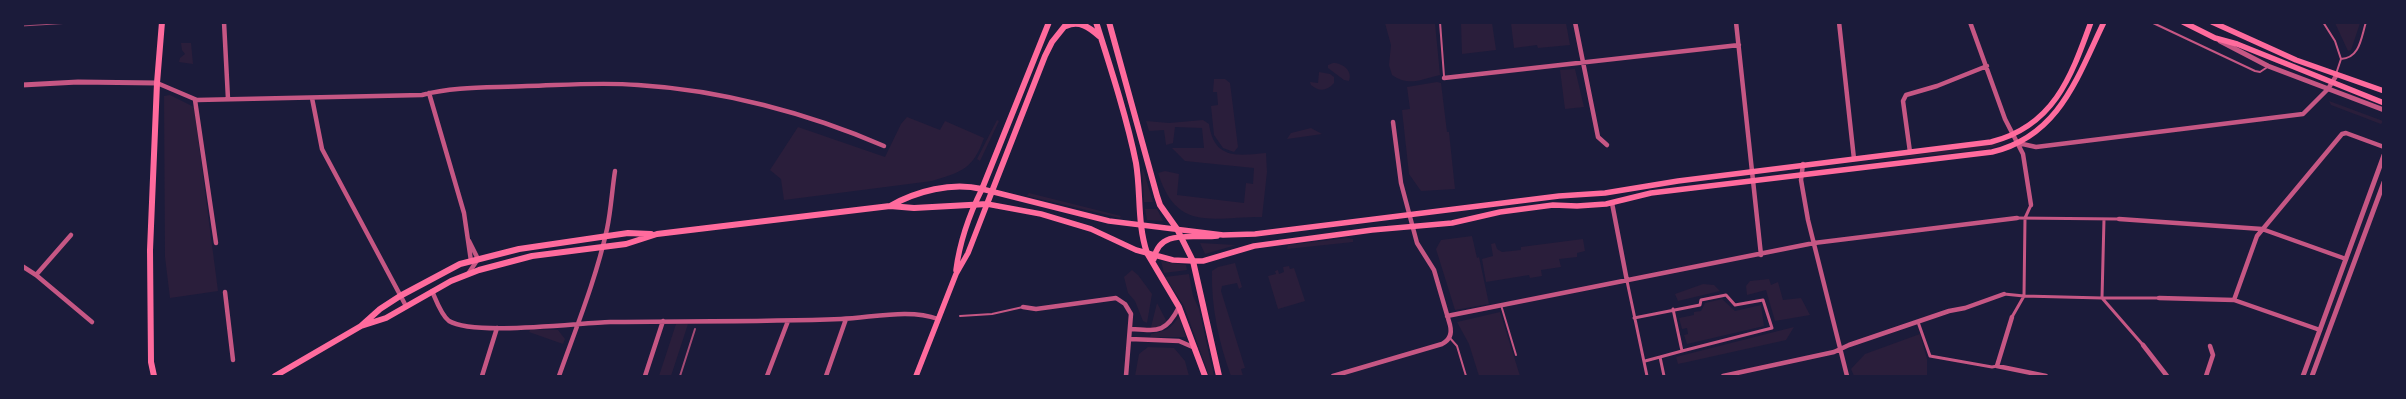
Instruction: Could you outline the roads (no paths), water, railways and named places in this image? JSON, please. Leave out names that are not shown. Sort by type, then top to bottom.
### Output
[{"type":"main road","points":[[154,376],[151,362],[150,258],[157,83],[162,22]]},
{"type":"main road","points":[[956,274],[959,248],[975,204],[1050,22]]},
{"type":"main road","points":[[1096,22],[1135,161],[1140,225],[1154,266],[1179,307],[1205,376]]},
{"type":"main road","points":[[1109,22],[1160,205],[1182,237],[1193,261],[1219,376]]},
{"type":"main road","points":[[1151,255],[1164,240],[1174,237],[1202,238],[1255,234],[1559,196],[1605,193],[1641,186],[1803,164],[1986,143],[2013,134],[2036,120],[2060,94],[2075,67],[2092,22]]},
{"type":"main road","points":[[275,376],[361,326],[380,309],[443,272],[478,258],[518,249],[628,232],[656,234],[890,206],[914,208],[987,204],[1029,211],[1081,226],[1151,255],[1193,261],[1254,246],[1372,230],[1452,223],[1500,212],[1553,205],[1577,206],[1612,203],[1641,194],[1992,152],[2018,144],[2037,131],[2062,105],[2076,81],[2104,22]]},
{"type":"main road","points":[[2184,22],[2215,38],[2237,44],[2384,103]]},
{"type":"main road","points":[[2212,22],[2246,39],[2336,76],[2384,91]]},
{"type":"main road","points":[[916,376],[956,274],[968,253],[993,191],[1044,56],[1066,25],[1082,25],[1100,36]]},
{"type":"main road","points":[[890,206],[913,193],[959,186],[993,191],[1098,219],[1223,235]]},
{"type":"main road","points":[[361,326],[386,318],[432,291],[468,274],[518,259],[626,244],[656,234]]},
{"type":"street","points":[[224,22],[228,99]]},
{"type":"street","points":[[1575,22],[1598,137],[1607,145]]},
{"type":"street","points":[[1736,22],[1761,255]]},
{"type":"street","points":[[1839,22],[1854,159]]},
{"type":"street","points":[[1970,22],[2005,119],[2026,160],[2031,205],[2025,218],[2024,296],[2012,317],[1997,366]]},
{"type":"street","points":[[2215,38],[2268,66],[2384,110]]},
{"type":"street","points":[[1444,78],[1739,45]]},
{"type":"street","points":[[1910,152],[1903,101],[1906,95],[1937,86],[1987,66]]},
{"type":"street","points":[[2018,144],[2038,146],[2298,115],[2308,111],[2328,89],[2336,76]]},
{"type":"street","points":[[22,85],[78,82],[157,83],[196,100],[312,98],[428,93],[443,90],[596,84],[654,86],[759,105],[831,126],[884,146]]},
{"type":"street","points":[[428,93],[464,213],[463,220],[469,241],[478,258],[468,274]]},
{"type":"street","points":[[312,98],[322,149],[406,306]]},
{"type":"street","points":[[196,100],[216,243]]},
{"type":"street","points":[[1333,376],[1442,344],[1449,337],[1451,327],[1434,270],[1419,250],[1412,227],[1401,183],[1393,122]]},
{"type":"street","points":[[2234,300],[2257,236],[2342,134],[2346,133],[2384,147]]},
{"type":"street","points":[[2303,376],[2384,155]]},
{"type":"street","points":[[1803,164],[1800,174],[1814,244],[1848,376]]},
{"type":"street","points":[[559,376],[579,323],[602,248],[615,171]]},
{"type":"street","points":[[2312,376],[2384,182]]},
{"type":"street","points":[[1612,203],[1647,376]]},
{"type":"street","points":[[1448,316],[1814,244],[2016,218],[2119,219],[2262,229],[2346,259]]},
{"type":"street","points":[[2104,219],[2102,298],[2168,376]]},
{"type":"street","points":[[36,274],[71,235]]},
{"type":"street","points":[[469,241],[467,246],[471,261]]},
{"type":"street","points":[[22,266],[36,274],[92,322]]},
{"type":"street","points":[[2343,267],[2345,274],[2349,277]]},
{"type":"street","points":[[432,291],[449,320],[462,326],[497,328],[579,323],[788,321],[928,315],[938,319]]},
{"type":"street","points":[[225,292],[233,360]]},
{"type":"street","points":[[1634,318],[1700,305],[1701,300],[1726,294],[1735,305],[1763,300],[1772,328],[1645,361]]},
{"type":"street","points":[[1723,376],[1840,349],[2004,294],[2234,300],[2320,330]]},
{"type":"street","points":[[1023,307],[1036,309],[1116,298],[1129,310],[1131,329],[1126,376]]},
{"type":"street","points":[[1131,329],[1162,329],[1170,323],[1179,307]]},
{"type":"street","points":[[1674,309],[1682,351]]},
{"type":"street","points":[[826,376],[846,319]]},
{"type":"street","points":[[767,376],[788,321]]},
{"type":"street","points":[[645,376],[663,322]]},
{"type":"street","points":[[1918,322],[1930,356],[1992,367],[1997,366],[2046,376]]},
{"type":"street","points":[[482,376],[497,328]]},
{"type":"street","points":[[1130,339],[1179,341],[1195,348]]},
{"type":"street","points":[[2206,376],[2213,355],[2210,346]]},
{"type":"street","points":[[1660,357],[1664,376]]},
{"type":"lane","points":[[1440,22],[1444,78]]},
{"type":"lane","points":[[2150,22],[2255,71],[2260,72],[2268,66]]},
{"type":"lane","points":[[2323,22],[2334,41],[2341,60],[2336,76]]},
{"type":"lane","points":[[2341,60],[2352,57],[2356,52],[2366,22]]},
{"type":"lane","points":[[1501,305],[1516,355]]},
{"type":"lane","points":[[960,316],[992,314],[1023,307]]},
{"type":"lane","points":[[1449,337],[1457,346],[1466,376]]},
{"type":"tram line","points":[[22,26],[88,22]]},
{"type":"railway","points":[[680,376],[695,329]]}]
